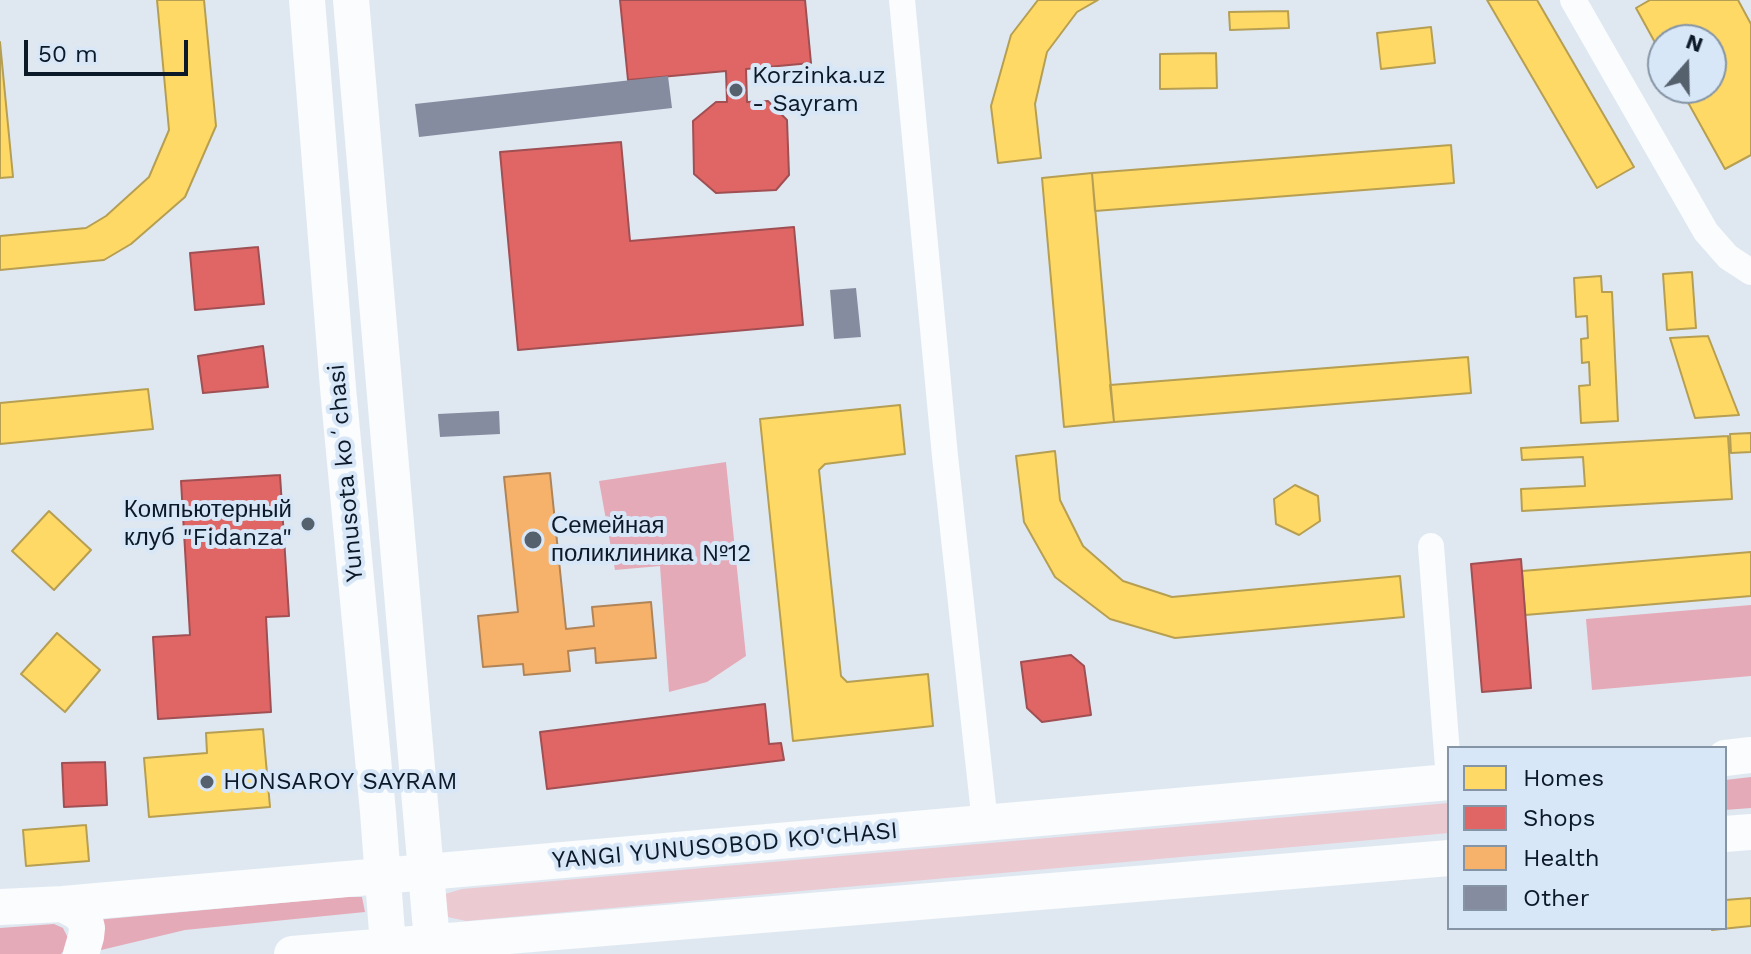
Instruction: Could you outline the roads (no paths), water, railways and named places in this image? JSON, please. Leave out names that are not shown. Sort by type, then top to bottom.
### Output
[{"type":"main road","name":"Yunusota koʻchasi","points":[[307,0],[388,946]]},
{"type":"main road","name":"Yunusota koʻchasi","points":[[351,0],[432,942]]},
{"type":"main road","points":[[1727,758],[1751,755]]},
{"type":"main road","name":"YANGI YUNUSOBOD KO'CHASI","points":[[0,907],[426,873],[1447,781]]},
{"type":"main road","points":[[1727,834],[1751,832]]},
{"type":"main road","points":[[292,954],[1447,858]]},
{"type":"main road","points":[[63,904],[85,920],[85,946],[81,954]]},
{"type":"street","points":[[902,0],[945,456],[985,823]]},
{"type":"street","points":[[1573,0],[1706,232],[1728,257],[1751,272]]},
{"type":"street","points":[[1431,546],[1447,755]]},
{"type":"place","name":"Korzinka.uz - Sayram","points":[[736,90]]},
{"type":"place","name":"Компьютерный клуб \"Fidanza\"","points":[[308,524]]},
{"type":"place","name":"Семейная поликлиника №12","points":[[533,540]]},
{"type":"place","name":"HONSAROY SAYRAM","points":[[207,782]]}]
